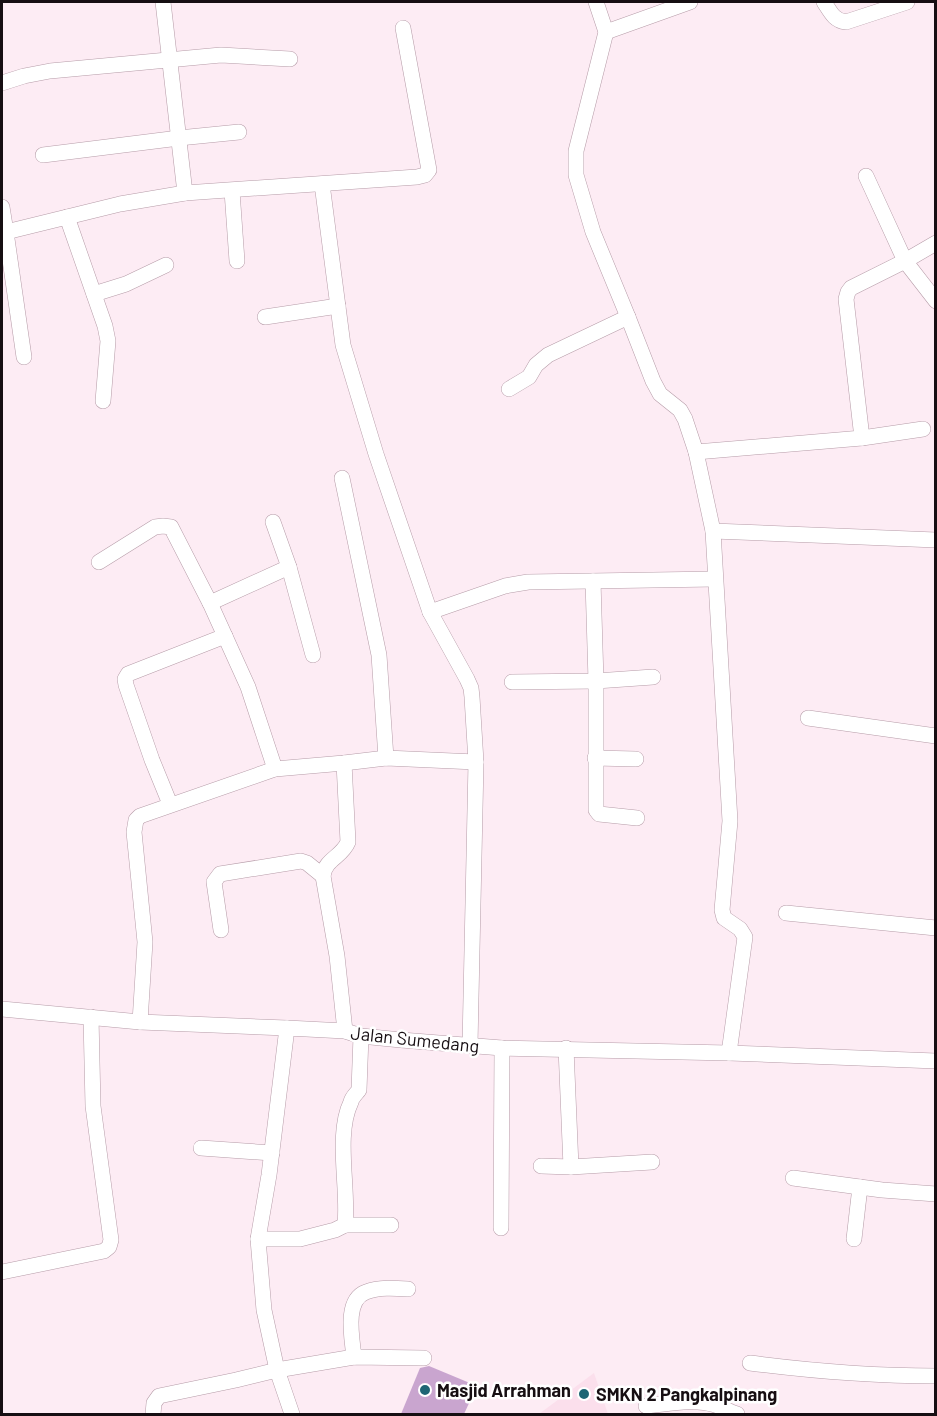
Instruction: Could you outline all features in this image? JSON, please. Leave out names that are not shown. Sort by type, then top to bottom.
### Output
[{"type":"street","points":[[163,2],[185,194]]},
{"type":"street","points":[[596,2],[606,32],[577,144],[576,175],[592,232],[653,381],[660,394],[680,410],[685,419],[696,452],[713,531],[730,821],[722,910],[724,918],[740,929],[745,937],[729,1053]]},
{"type":"street","points":[[606,32],[659,6],[690,2]]},
{"type":"street","points":[[824,2],[834,18],[846,22],[907,2]]},
{"type":"street","points":[[6,232],[120,204],[185,194],[425,175],[429,170],[403,28]]},
{"type":"street","points":[[2,83],[50,71],[221,55],[290,59]]},
{"type":"street","points":[[43,155],[239,132]]},
{"type":"street","points":[[866,176],[905,261],[936,301]]},
{"type":"street","points":[[322,184],[343,345],[369,432],[430,612],[471,688],[477,762],[471,1045]]},
{"type":"street","points":[[232,191],[237,261]]},
{"type":"street","points":[[2,207],[24,357]]},
{"type":"street","points":[[67,217],[105,326],[108,341],[103,401]]},
{"type":"street","points":[[862,438],[846,299],[848,292],[851,288],[936,243]]},
{"type":"street","points":[[94,294],[126,284],[166,265]]},
{"type":"street","points":[[265,317],[338,306]]},
{"type":"street","points":[[509,389],[529,377],[536,365],[548,355],[628,317]]},
{"type":"street","points":[[696,452],[862,438],[923,429]]},
{"type":"street","points":[[342,478],[380,655],[386,758]]},
{"type":"street","points":[[273,522],[289,567],[314,655]]},
{"type":"street","points":[[99,562],[154,527],[171,527],[210,603],[248,687],[275,769]]},
{"type":"street","points":[[713,531],[936,540]]},
{"type":"street","points":[[210,603],[289,567]]},
{"type":"street","points":[[430,612],[505,586],[528,582],[715,579]]},
{"type":"street","points":[[593,581],[596,810],[599,814],[637,818]]},
{"type":"street","points":[[170,804],[152,760],[125,679],[128,674],[225,636]]},
{"type":"street","points":[[512,682],[596,681],[652,677]]},
{"type":"street","points":[[808,718],[936,736]]},
{"type":"street","points":[[140,1022],[145,942],[135,825],[140,816],[275,769],[344,764],[386,758],[477,762]]},
{"type":"street","points":[[595,758],[636,759]]},
{"type":"street","points":[[344,764],[348,842],[343,851],[326,866],[323,876],[337,956],[345,1031]]},
{"type":"street","points":[[220,930],[214,882],[220,874],[301,861],[323,876]]},
{"type":"street","points":[[786,913],[936,928]]},
{"type":"street","name":"Jalan Sumedang","points":[[2,1009],[140,1022],[345,1031],[362,1036],[502,1048],[566,1048],[936,1061]]},
{"type":"street","points":[[2,1272],[104,1251],[110,1247],[111,1240],[93,1106],[91,1017]]},
{"type":"street","points":[[287,1028],[272,1153],[258,1239],[264,1310],[276,1370],[292,1414]]},
{"type":"street","points":[[345,1225],[347,1207],[344,1125],[352,1099],[359,1090],[362,1036]]},
{"type":"street","points":[[501,1228],[502,1048]]},
{"type":"street","points":[[566,1048],[571,1167]]},
{"type":"street","points":[[201,1149],[272,1153]]},
{"type":"street","points":[[542,1166],[571,1167],[652,1162]]},
{"type":"street","points":[[793,1178],[936,1194]]},
{"type":"street","points":[[854,1239],[860,1187]]},
{"type":"street","points":[[258,1239],[300,1239],[335,1230],[345,1225],[391,1225]]},
{"type":"street","points":[[354,1357],[351,1322],[352,1308],[358,1298],[364,1292],[383,1288],[408,1288]]},
{"type":"street","points":[[153,1414],[154,1404],[159,1396],[276,1370],[354,1357],[424,1358]]},
{"type":"street","points":[[750,1363],[869,1375],[936,1376]]},
{"type":"street","points":[[646,1406],[702,1402],[737,1414]]},
{"type":"shaded area","name":"SMKN 2 Pangkalpinang","points":[[594,1373],[608,1414],[539,1414]]},
{"type":"building","points":[[429,1366],[477,1386],[464,1414],[401,1414],[420,1368]]},
{"type":"place","name":"Masjid Arrahman","points":[[425,1390]]},
{"type":"place","name":"SMKN 2 Pangkalpinang","points":[[584,1394]]}]
